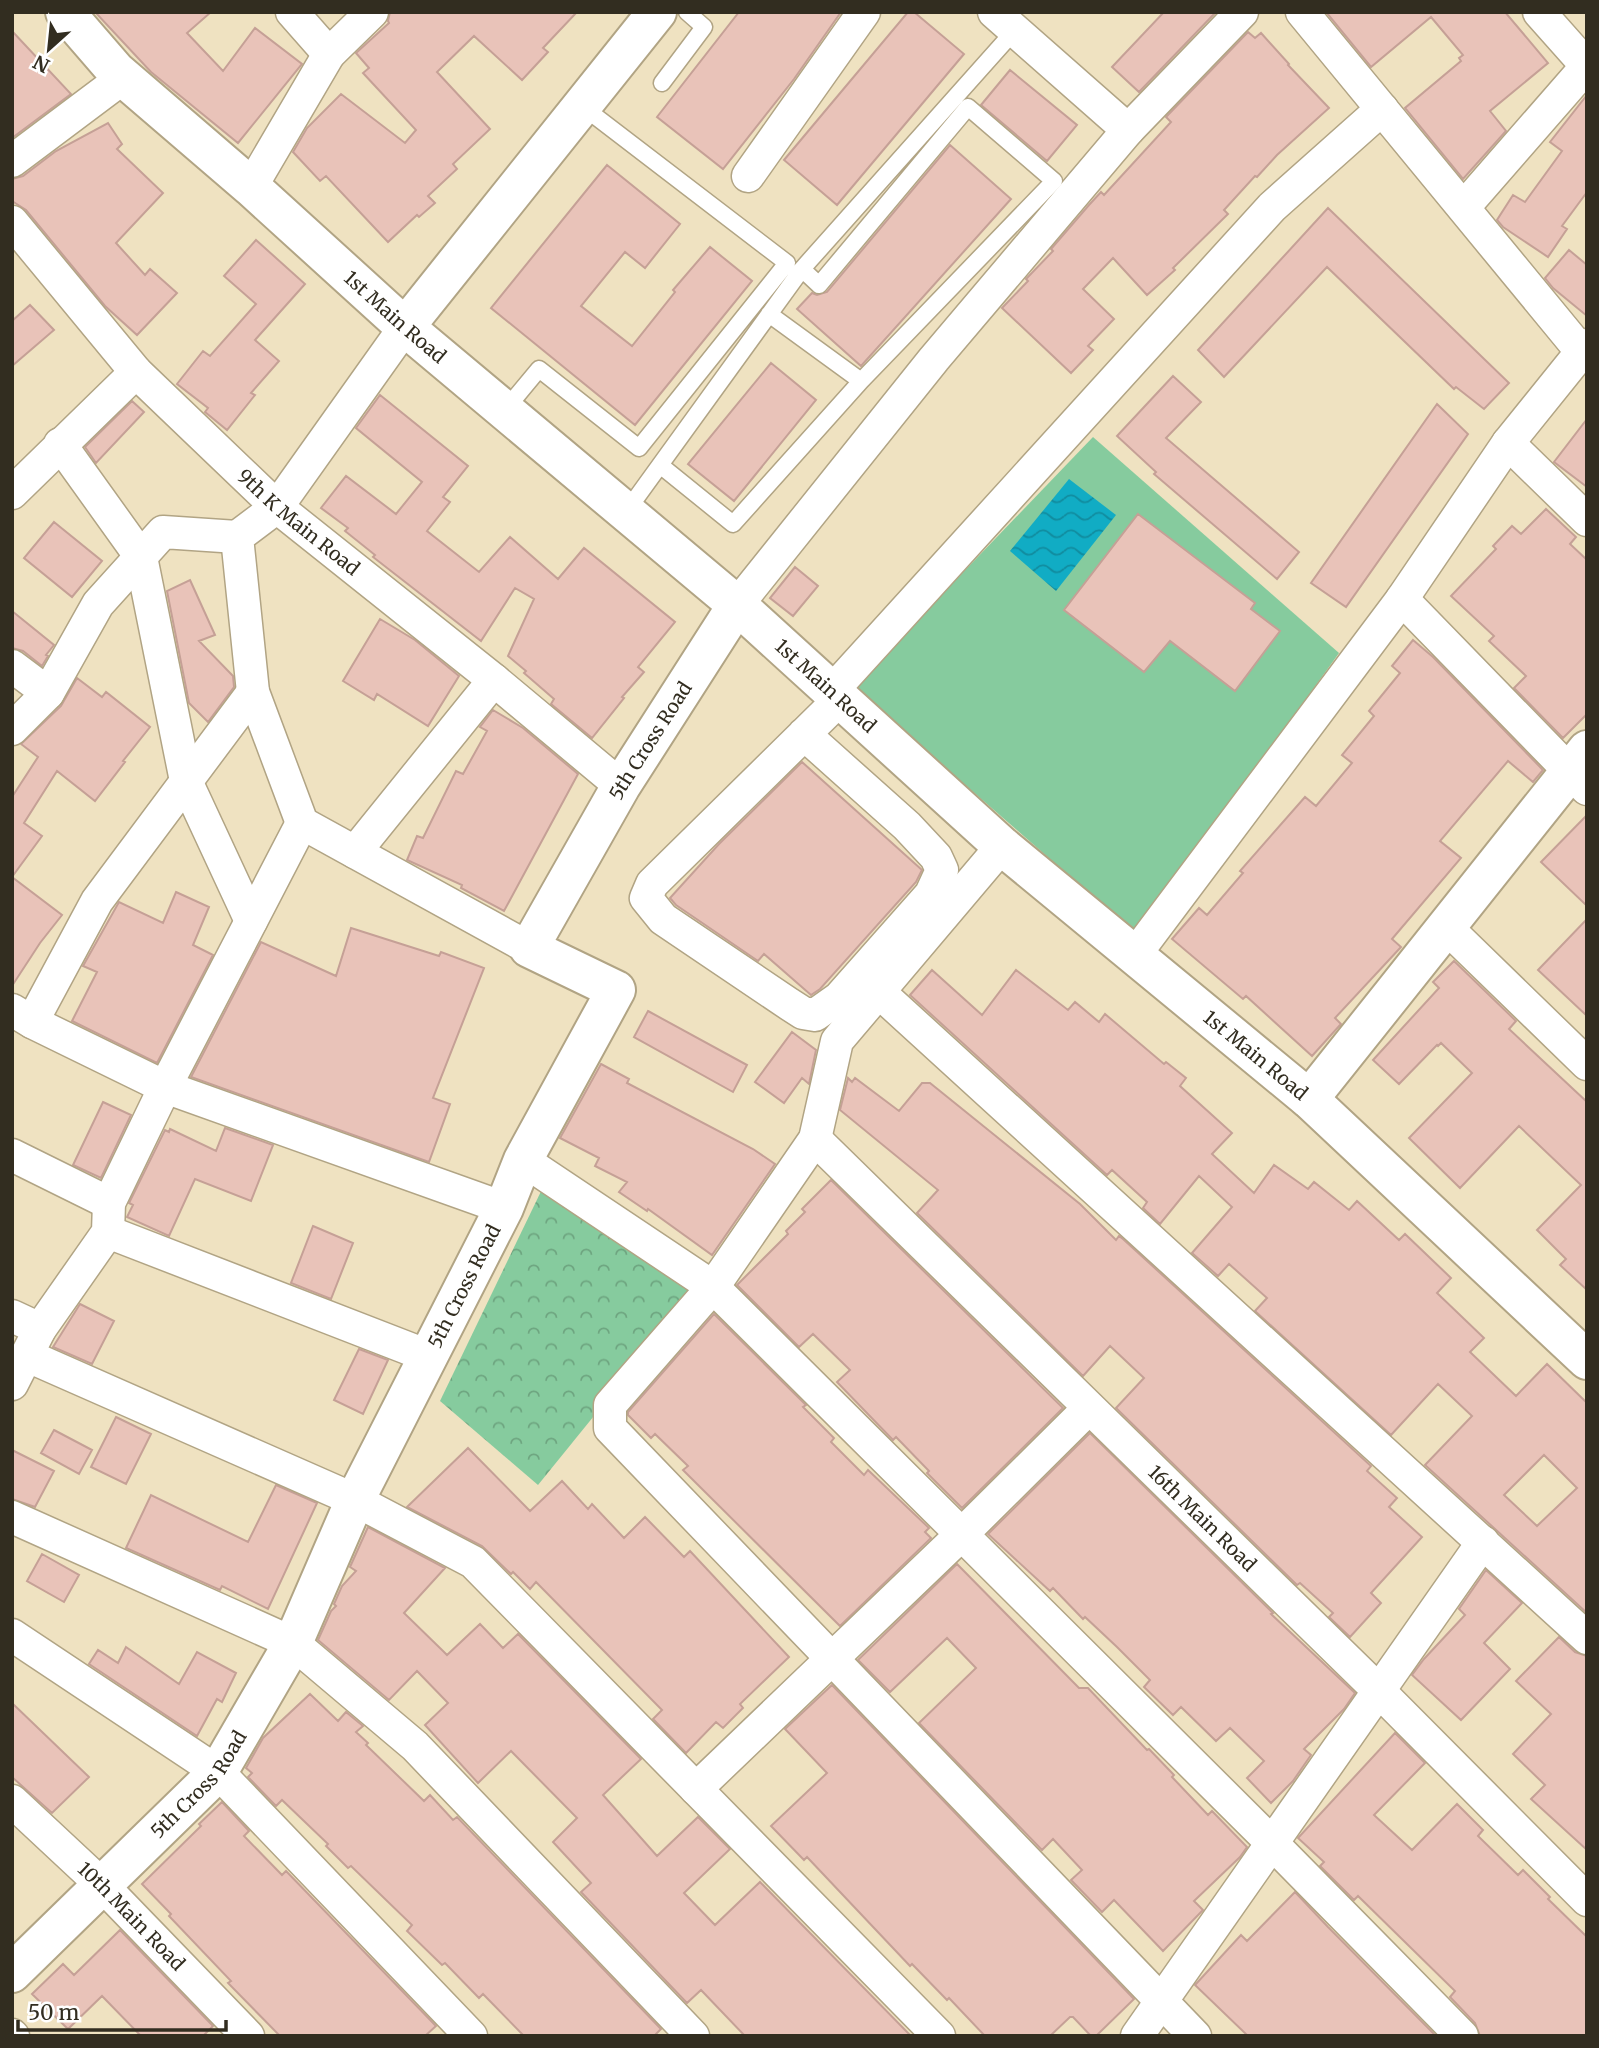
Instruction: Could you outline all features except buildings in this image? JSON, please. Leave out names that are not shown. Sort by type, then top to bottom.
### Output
[{"type":"street","name":"1st Main Road","points":[[65,12],[116,71],[251,187],[405,327],[737,605],[1003,846],[1309,1099],[1587,1360]]},
{"type":"street","points":[[292,12],[329,54]]},
{"type":"street","points":[[251,187],[329,54],[372,12]]},
{"type":"street","points":[[12,729],[48,694],[98,604],[163,532],[237,537],[277,507],[405,327],[657,12]]},
{"type":"street","points":[[748,177],[864,12]]},
{"type":"street","points":[[737,605],[934,359],[1128,130],[1242,12]]},
{"type":"street","points":[[1135,956],[1402,599],[1508,443],[1584,348],[1302,12]]},
{"type":"street","points":[[1464,207],[1587,66],[1539,12]]},
{"type":"street","points":[[1014,18],[1128,130]]},
{"type":"street","points":[[12,161],[124,77]]},
{"type":"street","points":[[804,734],[907,826],[936,857],[942,870],[931,894],[839,998],[816,1016],[803,1013],[663,919],[646,898],[652,884],[804,734],[834,693],[1272,206],[1382,109]]},
{"type":"street","name":"9th K Main Road","points":[[12,222],[136,372],[277,507],[494,680],[621,786]]},
{"type":"street","points":[[12,493],[136,372]]},
{"type":"street","points":[[1508,443],[1587,520]]},
{"type":"street","points":[[60,444],[141,557],[186,781],[251,921]]},
{"type":"street","points":[[237,537],[253,692],[302,823],[529,948]]},
{"type":"street","points":[[1309,1099],[1446,927],[1581,770],[1402,599]]},
{"type":"street","name":"5th Cross Road","points":[[12,1973],[218,1772],[293,1643],[355,1500],[504,1208],[523,1160],[616,990],[529,948],[621,786],[737,605]]},
{"type":"street","points":[[12,666],[48,694]]},
{"type":"street","points":[[355,852],[494,680]]},
{"type":"street","points":[[253,692],[97,901],[22,1016],[164,1087],[504,1208]]},
{"type":"street","points":[[12,1384],[108,1218],[164,1087],[302,823]]},
{"type":"street","points":[[1003,846],[837,1041],[815,1139],[713,1287],[610,1405],[610,1428],[1195,2036]]},
{"type":"street","points":[[1446,927],[1587,1064]]},
{"type":"street","points":[[879,992],[1587,1639]]},
{"type":"street","name":"16th Main Road","points":[[815,1139],[1379,1691],[1587,1900]]},
{"type":"street","points":[[12,1155],[108,1218],[428,1356]]},
{"type":"street","points":[[523,1160],[713,1287],[1272,1843],[1462,2036]]},
{"type":"street","points":[[12,1316],[34,1343],[355,1500],[473,1562],[939,2036]]},
{"type":"street","points":[[696,1788],[962,1534],[1088,1408]]},
{"type":"street","points":[[12,1517],[293,1643],[415,1746],[693,2036]]},
{"type":"street","points":[[1137,2036],[1483,1542]]},
{"type":"street","points":[[12,1635],[218,1772],[466,2034]]},
{"type":"street","name":"10th Main Road","points":[[12,1801],[102,1885],[248,2036]]},
{"type":"lane","points":[[662,83],[704,27],[687,12]]},
{"type":"lane","points":[[626,512],[802,269],[1014,18]]},
{"type":"lane","points":[[505,410],[539,369],[639,448],[787,263],[582,106]]},
{"type":"lane","points":[[660,465],[733,524],[861,381],[1054,181],[968,107],[819,285],[802,269]]},
{"type":"lane","points":[[769,314],[861,381]]},
{"type":"green space","points":[[1093,437],[1339,653],[1137,935],[853,687]]},
{"type":"green space","points":[[546,1181],[696,1290],[538,1485],[440,1401]]},
{"type":"water","points":[[1069,479],[1116,515],[1056,591],[1010,551]]}]
